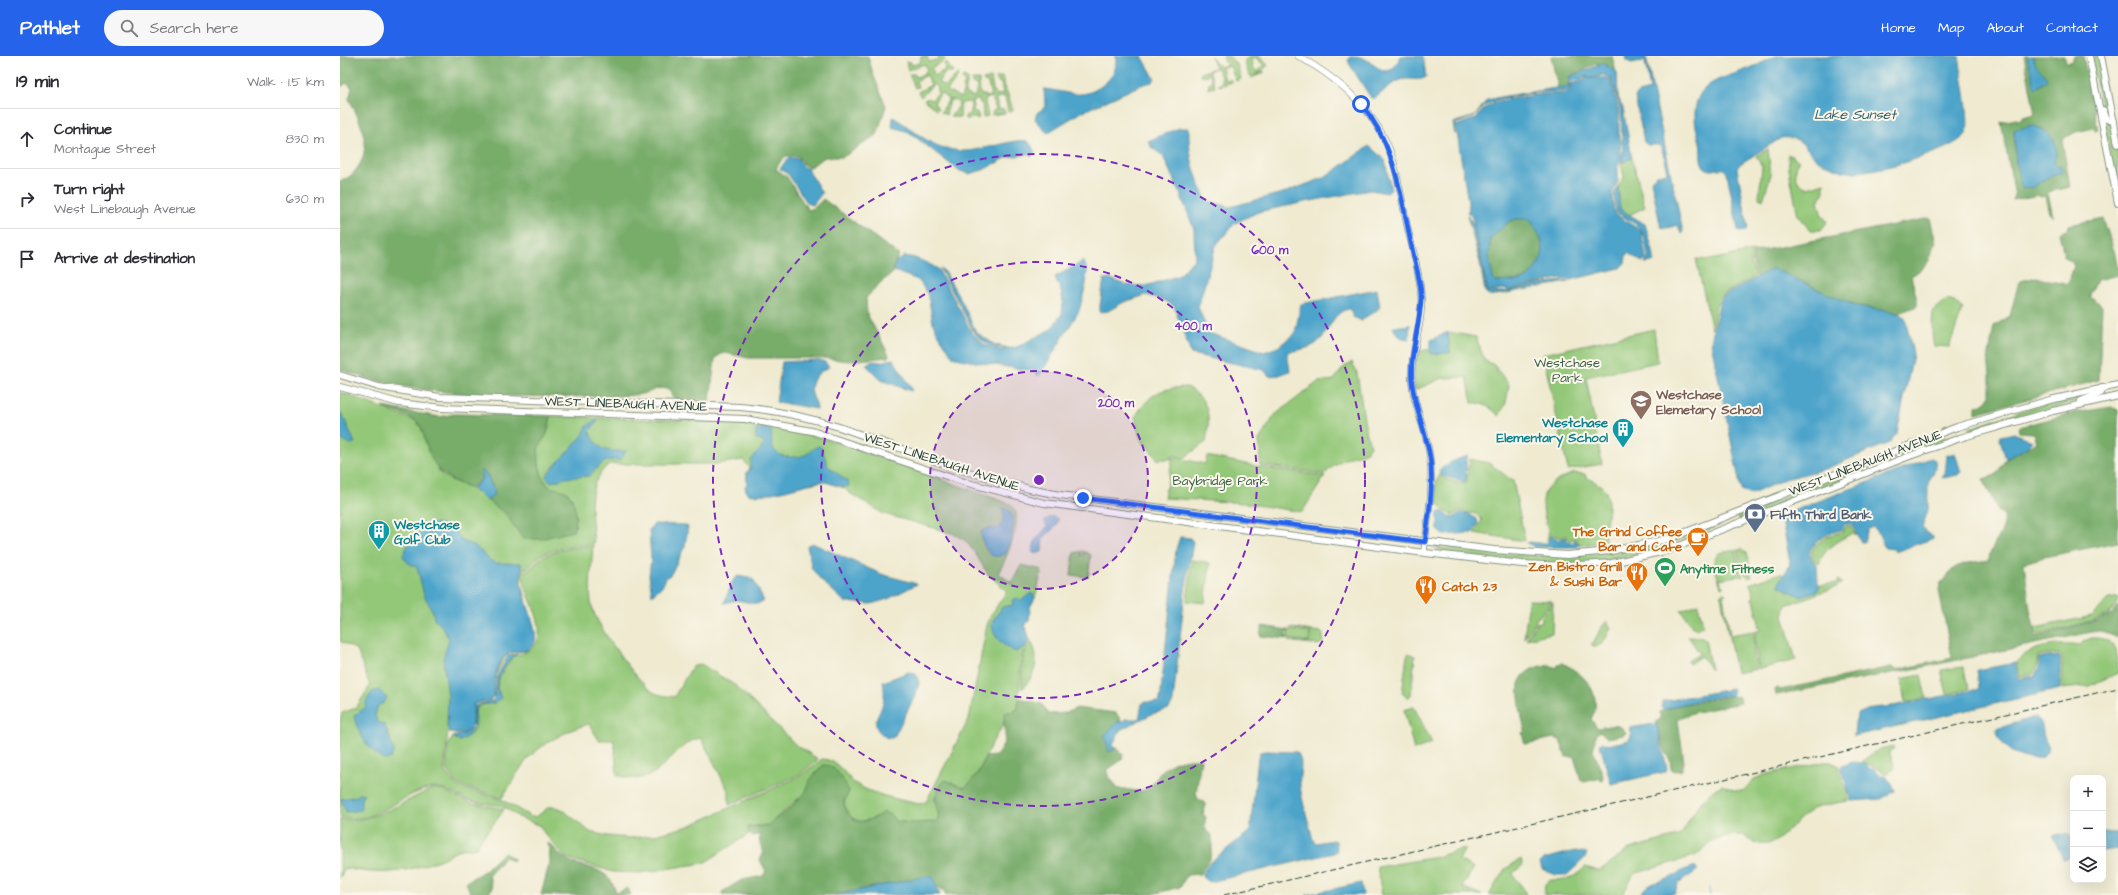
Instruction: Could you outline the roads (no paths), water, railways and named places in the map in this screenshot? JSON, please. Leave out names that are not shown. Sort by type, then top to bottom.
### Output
[{"type":"main road","points":[[2089,56],[2118,204]]},
{"type":"main road","points":[[2101,56],[2118,144]]},
{"type":"main road","points":[[2091,66],[2096,76],[2104,115],[2107,120],[2114,121]]},
{"type":"main road","name":"WEST LINEBAUGH AVENUE","points":[[340,374],[378,387],[440,397],[746,408],[815,420],[965,471],[1029,489],[1088,499],[1425,542],[1554,555],[1588,554],[1668,539],[1957,427],[2050,400],[2118,385]]},
{"type":"main road","name":"WEST LINEBAUGH AVENUE","points":[[340,387],[398,403],[442,408],[745,419],[812,431],[964,482],[1044,503],[1522,564],[1567,566],[1612,563],[1650,555],[1698,539],[1908,457],[1974,434],[2061,409],[2118,396]]},
{"type":"main road","points":[[2061,409],[2098,395],[2101,393],[2102,388]]},
{"type":"main road","points":[[745,419],[746,408]]},
{"type":"street","points":[[1293,56],[1306,61]]},
{"type":"street","points":[[1298,56],[1327,72],[1352,93],[1370,116],[1383,137],[1394,162],[1422,297],[1412,360],[1412,382],[1418,413],[1430,458],[1431,484],[1424,552]]},
{"type":"water","points":[[1116,56],[1142,56],[1155,79],[1152,82],[1141,85],[1080,113],[1047,133],[1035,119],[1037,113],[1045,107],[1044,89],[1075,94],[1094,91],[1105,83],[1113,74]]},
{"type":"water","points":[[1351,56],[1363,58],[1377,67],[1387,71],[1393,69],[1401,56],[1423,56],[1426,77],[1420,79],[1401,80],[1390,86],[1375,98],[1371,98],[1350,65],[1348,60]]},
{"type":"water","points":[[1626,56],[1646,57],[1683,232],[1681,234],[1678,225],[1667,228],[1661,227],[1660,224],[1651,180],[1656,175],[1667,173],[1665,162],[1659,145],[1648,145],[1644,142],[1635,97],[1638,93],[1650,90],[1645,62],[1631,63],[1627,60]]},
{"type":"water","name":"Lake Sunset","points":[[1776,56],[1959,56],[1966,96],[1968,128],[1966,134],[1959,141],[1945,148],[1908,162],[1869,171],[1853,172],[1843,171],[1821,162],[1799,141],[1781,138],[1740,164],[1737,168],[1748,228],[1746,231],[1741,232],[1738,230],[1727,173],[1724,169],[1707,169],[1702,164],[1700,142],[1695,121],[1696,106],[1699,97],[1710,84]]},
{"type":"water","points":[[2027,56],[2033,56],[2036,66],[2047,79],[2037,88],[2034,86]]},
{"type":"water","points":[[1604,63],[1617,72],[1618,97],[1623,108],[1632,158],[1621,163],[1623,157],[1621,112],[1612,79],[1603,75],[1593,78],[1584,75],[1581,80],[1570,81],[1569,89],[1564,92],[1540,92],[1499,99],[1484,106],[1475,116],[1487,100],[1568,86],[1569,77]]},
{"type":"water","points":[[1585,76],[1611,80],[1619,112],[1619,138],[1621,142],[1620,149],[1622,157],[1618,165],[1618,181],[1612,194],[1614,213],[1641,231],[1646,259],[1642,262],[1628,253],[1625,263],[1620,268],[1570,280],[1556,279],[1510,290],[1500,289],[1496,291],[1488,291],[1474,224],[1471,215],[1467,212],[1469,209],[1456,126],[1476,118],[1485,108],[1499,101],[1541,94],[1564,94],[1570,90],[1571,83],[1582,82]],"holes":[[[1515,219],[1529,219],[1537,231],[1542,243],[1543,249],[1540,261],[1533,272],[1525,279],[1496,282],[1493,279],[1489,258],[1490,239],[1508,222]]]},
{"type":"water","points":[[1475,116],[1455,124],[1455,135],[1453,123]]},
{"type":"water","points":[[893,117],[926,140],[943,148],[965,151],[1006,143],[1026,141],[1033,148],[1035,153],[1031,157],[1029,154],[1008,157],[983,170],[969,174],[958,170],[909,132],[892,127]]},
{"type":"water","points":[[2033,125],[2045,131],[2056,143],[2057,149],[2054,163],[2063,168],[2062,172],[2041,181],[2035,187],[2022,189],[2016,164],[2014,130]]},
{"type":"water","points":[[1179,128],[1189,128],[1191,157],[1206,200],[1230,207],[1286,192],[1326,177],[1369,146],[1385,160],[1391,190],[1387,193],[1370,190],[1305,202],[1258,212],[1235,223],[1216,245],[1198,307],[1209,333],[1264,352],[1278,347],[1295,333],[1301,304],[1377,289],[1380,307],[1362,321],[1353,317],[1350,309],[1340,313],[1336,316],[1321,339],[1314,345],[1287,352],[1290,371],[1279,375],[1269,376],[1264,370],[1191,354],[1174,306],[1164,300],[1146,295],[1124,302],[1108,311],[1099,312],[1104,279],[1111,279],[1126,285],[1146,286],[1180,275],[1195,258],[1194,229],[1181,196],[1163,156],[1151,147],[1148,141]]},
{"type":"water","points":[[788,158],[798,158],[803,167],[807,168],[822,193],[813,205],[808,204],[788,174],[780,169]]},
{"type":"water","points":[[1618,186],[1620,209],[1645,224],[1654,262],[1645,263],[1648,258],[1645,239],[1643,233],[1637,225],[1616,212],[1614,195]]},
{"type":"water","points":[[1467,215],[1473,224],[1487,292],[1507,291],[1548,283],[1568,282],[1490,296],[1485,292],[1480,263]]},
{"type":"water","points":[[904,256],[922,261],[938,269],[972,333],[985,345],[1001,350],[1017,347],[1051,329],[1062,314],[1063,304],[1062,294],[1055,277],[1084,261],[1087,270],[1086,284],[1079,311],[1040,375],[1037,375],[1033,371],[953,357],[933,323],[928,295],[922,285],[918,280],[894,271],[896,260],[900,260]]},
{"type":"water","points":[[940,268],[945,272],[962,302],[976,332],[995,345],[1009,348],[989,344],[974,332]]},
{"type":"water","points":[[1772,269],[1858,306],[1894,312],[1905,317],[1913,354],[1897,433],[1889,443],[1825,469],[1785,479],[1750,495],[1741,490],[1711,342],[1719,304],[1723,296]]},
{"type":"water","points":[[1410,325],[1409,339],[1399,336],[1393,327]]},
{"type":"water","points":[[1448,332],[1450,353],[1430,354],[1431,340]]},
{"type":"water","points":[[893,359],[912,389],[911,391],[881,380],[866,365],[873,361],[881,362]]},
{"type":"water","points":[[819,360],[825,362],[829,367],[818,374],[813,381],[811,389],[817,409],[776,402],[782,362]]},
{"type":"water","points":[[340,412],[355,443],[350,444],[340,439]]},
{"type":"water","points":[[594,421],[598,421],[589,431],[596,443],[603,449],[612,451],[626,451],[620,460],[606,461],[589,476],[565,478],[551,482],[546,477],[547,474],[583,435],[587,426]]},
{"type":"water","points":[[765,428],[771,430],[773,449],[778,454],[786,457],[807,454],[818,446],[821,447],[828,466],[848,482],[849,486],[841,487],[820,481],[761,495],[747,493],[745,486],[747,484],[747,472],[751,468],[751,460],[764,445],[763,442],[756,439],[756,429]]},
{"type":"water","points":[[2014,433],[2032,441],[2026,448],[2006,459],[2000,439],[2001,436]]},
{"type":"water","points":[[1955,453],[1961,472],[1958,475],[1943,478],[1942,476],[1945,473],[1947,455]]},
{"type":"water","points":[[1468,456],[1465,482],[1440,475],[1439,472],[1441,469],[1448,464]]},
{"type":"water","points":[[1931,458],[1935,460],[1936,467],[1928,483],[1928,510],[1922,528],[1934,538],[1895,552],[1894,549],[1885,548],[1878,532],[1873,527],[1868,529],[1864,542],[1861,542],[1851,523],[1844,525],[1842,530],[1827,534],[1815,543],[1809,552],[1814,563],[1817,565],[1818,583],[1820,586],[1817,591],[1800,596],[1779,586],[1779,583],[1790,562],[1782,520],[1785,514]]},
{"type":"water","points":[[481,470],[486,473],[495,493],[488,501],[472,488],[481,480]]},
{"type":"water","points":[[1002,508],[1008,510],[1011,514],[1013,520],[1012,534],[1006,553],[1000,556],[995,556],[991,555],[985,548],[981,532],[988,528],[998,529],[1002,524],[1003,519]]},
{"type":"water","points":[[1438,512],[1444,512],[1448,516],[1455,517],[1460,513],[1469,514],[1477,519],[1478,524],[1472,533],[1444,535],[1438,530]]},
{"type":"water","points":[[1052,516],[1058,519],[1057,525],[1043,539],[1042,552],[1035,554],[1032,552],[1035,541],[1047,526],[1044,521]]},
{"type":"water","points":[[437,523],[452,527],[462,541],[475,546],[491,561],[497,563],[521,563],[521,585],[533,621],[535,636],[535,641],[530,648],[508,654],[500,662],[496,673],[494,696],[490,700],[474,704],[471,729],[464,733],[453,734],[447,728],[448,696],[443,659],[449,639],[441,625],[434,619],[433,612],[424,595],[417,567],[408,563],[403,556],[416,535],[432,524]]},
{"type":"water","points":[[654,524],[684,525],[688,527],[685,546],[671,574],[666,578],[663,585],[652,595],[649,575],[651,560],[649,529]]},
{"type":"water","points":[[1551,536],[1559,540],[1566,537],[1567,541],[1572,543],[1575,540],[1579,544],[1578,547],[1534,547],[1527,543],[1546,544]]},
{"type":"water","points":[[1180,537],[1190,538],[1193,542],[1185,591],[1173,702],[1169,709],[1152,714],[1120,730],[1113,744],[1114,750],[1109,752],[1104,735],[1117,722],[1122,722],[1125,719],[1139,719],[1142,704],[1144,702],[1158,702],[1160,700],[1176,549]]},
{"type":"water","points":[[812,543],[881,574],[917,584],[888,599],[871,604],[845,602],[821,580],[812,569],[807,546]]},
{"type":"water","points":[[738,576],[753,579],[764,601],[757,604],[737,600],[724,603],[733,580]]},
{"type":"water","points":[[1032,593],[1035,598],[1030,607],[1029,621],[1025,625],[1030,640],[1025,647],[1016,652],[1007,648],[995,636],[992,626],[993,621],[1002,607],[1013,605],[1012,600],[1017,598],[1021,600]]},
{"type":"water","points":[[517,654],[507,664],[497,683],[497,688],[501,699],[495,703],[479,705],[475,712],[476,722],[474,730],[460,741],[453,737],[473,730],[475,706],[494,700],[497,676],[508,656]]},
{"type":"water","points":[[2060,656],[2060,689],[1854,736],[1855,722],[1858,714],[1872,708],[1893,706],[1979,689],[1977,670],[2015,663],[2019,679],[2034,676],[2039,668],[2039,658]]},
{"type":"water","points":[[909,672],[916,674],[919,683],[916,694],[894,737],[887,738],[877,729],[876,725],[884,699],[883,682]]},
{"type":"water","points":[[1732,689],[1734,692],[1732,695],[1685,703],[1665,710],[1662,708],[1662,702],[1664,701]]},
{"type":"water","points":[[379,690],[387,698],[383,704],[380,704],[377,708],[375,716],[379,723],[385,725],[394,751],[391,758],[385,760],[379,757],[369,747],[358,729],[354,716],[366,707],[366,702],[372,692]]},
{"type":"water","points":[[2031,718],[2038,719],[2042,724],[2044,737],[2049,749],[2043,757],[2028,758],[2014,753],[2002,743],[1996,729]]},
{"type":"water","points":[[1654,724],[1657,726],[1667,769],[1665,772],[1611,784],[1600,745],[1602,742],[1608,745],[1629,740],[1632,733],[1629,728]]},
{"type":"water","points":[[1260,752],[1297,752],[1301,760],[1301,792],[1313,840],[1316,843],[1333,840],[1336,841],[1337,851],[1334,853],[1210,882],[1203,878],[1202,874],[1209,863],[1250,831],[1258,758]]},
{"type":"water","points":[[1852,762],[1865,763],[1870,769],[1874,769],[1880,775],[1884,775],[1892,783],[1895,791],[1881,799],[1851,801],[1850,794],[1847,792],[1847,782],[1840,769],[1842,766]]},
{"type":"water","points":[[361,793],[364,794],[361,800],[361,810],[346,812],[341,799],[357,796]]},
{"type":"water","points":[[2106,832],[2118,833],[2118,849],[2106,851]]},
{"type":"water","points":[[2055,834],[2070,835],[2070,858],[2063,859],[2053,836]]},
{"type":"water","points":[[1575,851],[1587,853],[1585,858],[1567,875],[1556,875],[1542,869],[1540,862],[1544,859]]},
{"type":"water","points":[[1695,866],[1698,870],[1678,884],[1675,893],[1665,895],[1657,892],[1655,895],[1640,895],[1646,887]]},
{"type":"water","points":[[932,875],[940,895],[835,895]]},
{"type":"water","points":[[1361,883],[1363,895],[1306,895]]},
{"type":"waterway","points":[[1709,888],[1710,895]]},
{"type":"railway","points":[[1224,895],[2118,688]]},
{"type":"place","name":"Westchase Elemetary School","points":[[1641,420]]},
{"type":"place","name":"Westchase Elementary School","points":[[1623,448]]},
{"type":"place","name":"Fifth Third Bank","points":[[1755,534]]},
{"type":"place","name":"Westchase Golf Club","points":[[379,550]]},
{"type":"place","name":"The Grind Coffee Bar and Cafe","points":[[1698,558]]},
{"type":"place","name":"Anytime Fitness","points":[[1665,588]]},
{"type":"place","name":"Zen Bistro Grill & Sushi Bar","points":[[1637,592]]},
{"type":"place","name":"Catch 23","points":[[1426,606]]},
{"type":"park label","name":"Westchase Park","points":[[1567,370]]},
{"type":"park label","name":"Baybridge Park","points":[[1220,480]]}]
